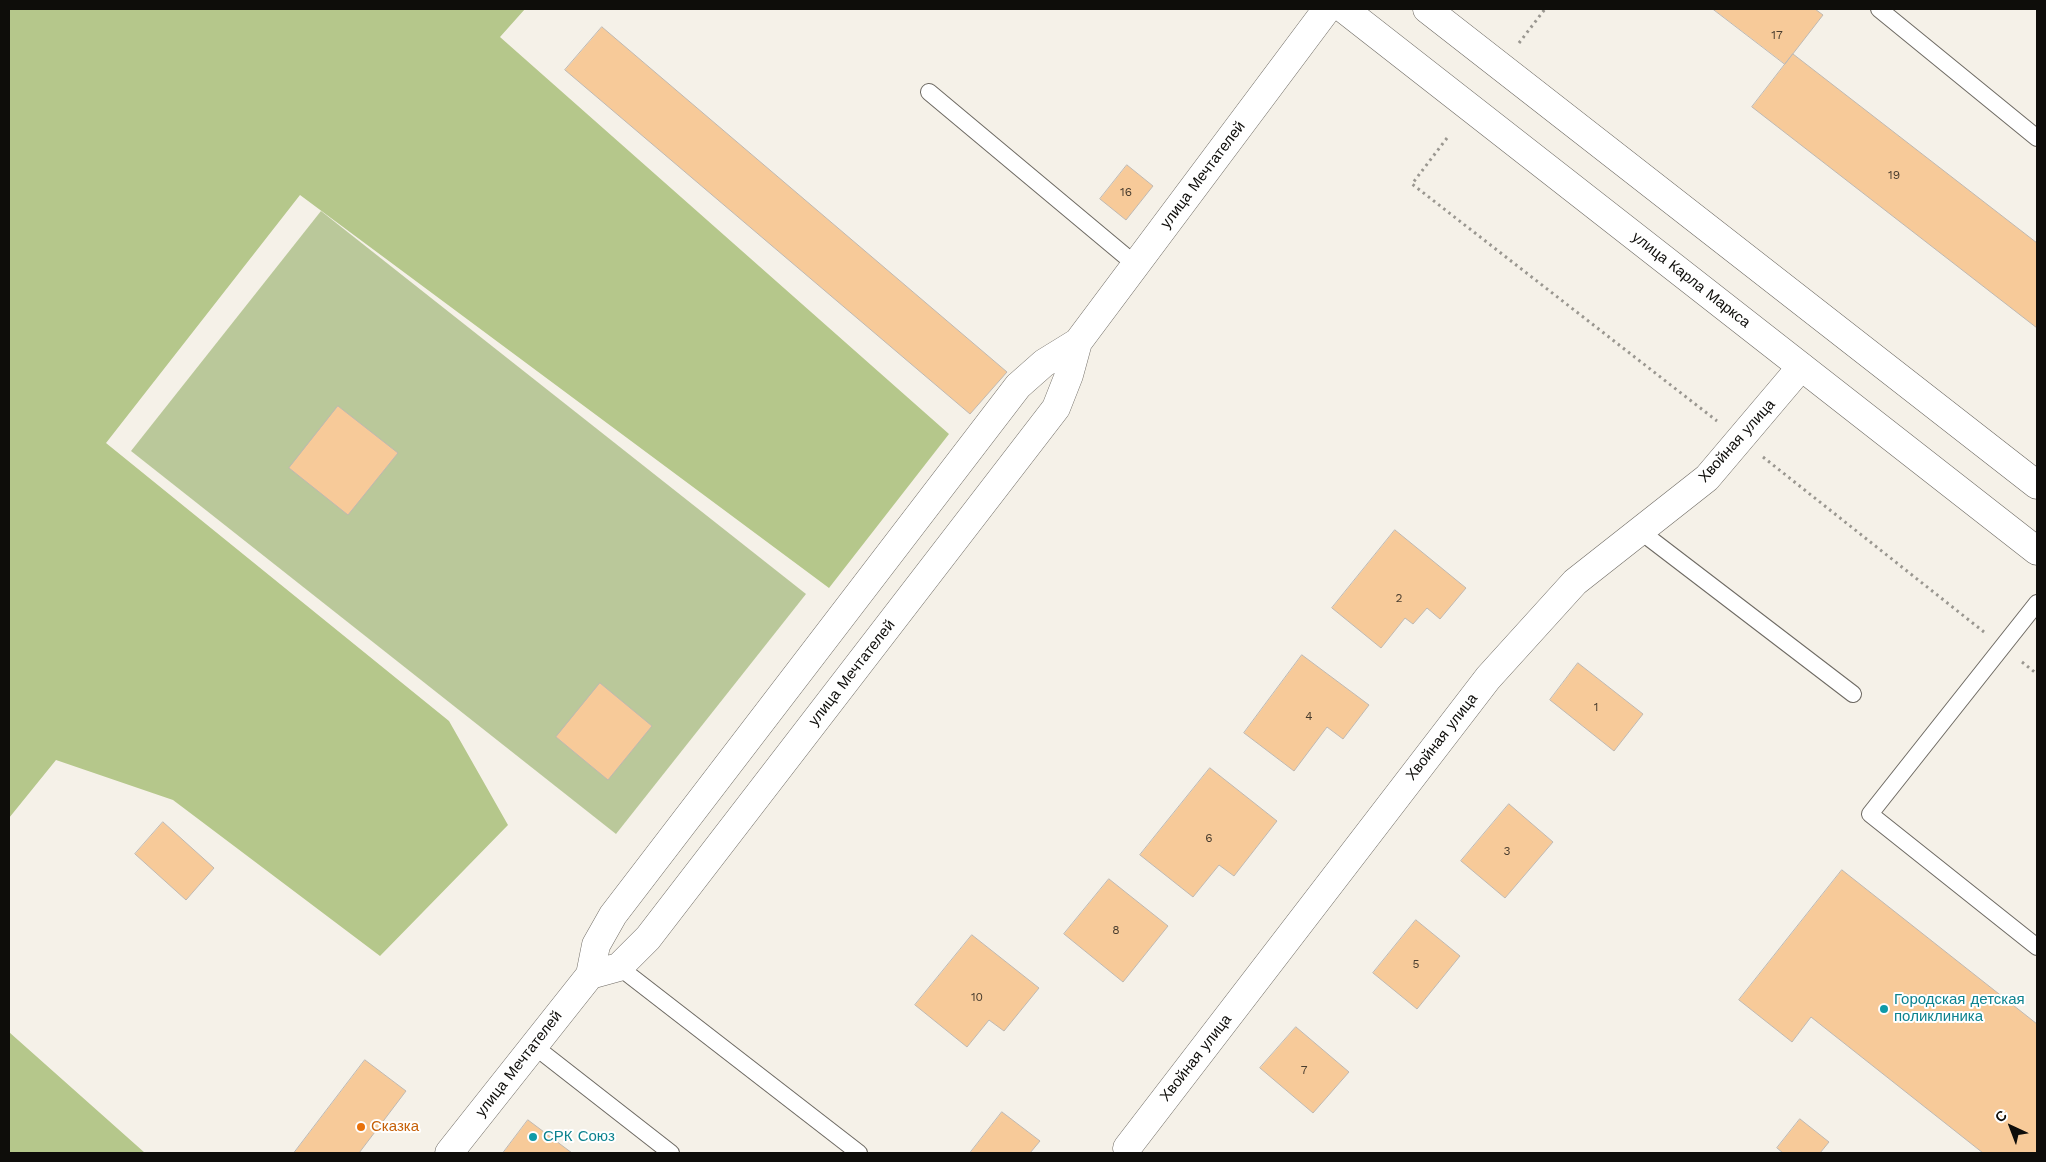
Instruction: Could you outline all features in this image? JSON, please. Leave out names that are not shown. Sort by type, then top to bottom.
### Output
[{"type":"street","name":"улица Мечтателей","points":[[590,975],[618,967],[648,938],[1056,408],[1069,375],[1078,342],[1327,9]]},
{"type":"street","name":"улица Карла Маркса","points":[[1344,9],[2037,551]]},
{"type":"street","points":[[1427,9],[2037,485]]},
{"type":"street","name":"улица Мечтателей","points":[[449,1153],[590,975],[596,945],[613,916],[1018,386],[1044,363],[1078,342]]},
{"type":"street","name":"Хвойная улица","points":[[1127,1148],[1488,678],[1575,582],[1707,478],[1801,366]]},
{"type":"lane","points":[[1879,9],[2037,138]]},
{"type":"lane","points":[[929,92],[1136,264]]},
{"type":"lane","points":[[1640,531],[1853,694]]},
{"type":"lane","points":[[2037,603],[1870,814],[2037,947]]},
{"type":"lane","points":[[618,967],[859,1153]]},
{"type":"lane","points":[[534,1046],[671,1153]]},
{"type":"path","points":[[1516,48],[1545,9]]},
{"type":"path","points":[[1412,184],[1447,138]]},
{"type":"green space","points":[[9,9],[525,9],[500,37],[949,434],[829,588],[300,195],[106,443],[449,721],[508,825],[380,956],[173,800],[56,760],[9,818]]},
{"type":"green space","points":[[321,211],[806,594],[616,834],[131,451]]},
{"type":"green space","points":[[9,1032],[145,1153],[9,1153]]},
{"type":"building","points":[[1713,9],[1815,9],[1823,15],[1785,64]]},
{"type":"building","points":[[602,27],[1007,372],[970,414],[565,70]]},
{"type":"building","points":[[1793,54],[2037,243],[2037,328],[1752,107]]},
{"type":"building","points":[[1127,165],[1153,186],[1126,220],[1100,199]]},
{"type":"building","points":[[338,406],[398,453],[348,515],[289,468]]},
{"type":"building","points":[[1395,530],[1466,588],[1440,619],[1427,608],[1413,624],[1405,618],[1381,648],[1332,608]]},
{"type":"building","points":[[1302,655],[1369,705],[1343,739],[1327,727],[1294,771],[1244,733]]},
{"type":"building","points":[[1578,663],[1643,714],[1614,751],[1550,700]]},
{"type":"building","points":[[600,683],[652,726],[608,780],[556,737]]},
{"type":"building","points":[[1210,768],[1277,821],[1234,876],[1219,865],[1193,897],[1140,855]]},
{"type":"building","points":[[1509,804],[1553,842],[1505,898],[1461,861]]},
{"type":"building","points":[[163,822],[214,868],[186,900],[135,854]]},
{"type":"building","name":"Городская детская поликлиника","points":[[1842,870],[2037,1024],[2037,1153],[1983,1153],[1811,1017],[1792,1042],[1739,1000]]},
{"type":"building","points":[[1109,879],[1168,926],[1123,982],[1064,934]]},
{"type":"building","points":[[1416,920],[1460,956],[1417,1009],[1373,973]]},
{"type":"building","points":[[972,935],[1039,988],[1004,1031],[989,1020],[967,1047],[915,1005]]},
{"type":"building","points":[[1296,1027],[1349,1072],[1313,1113],[1260,1068]]},
{"type":"building","points":[[365,1060],[406,1091],[359,1153],[294,1153]]},
{"type":"building","points":[[1002,1112],[1040,1141],[1030,1153],[970,1153]]},
{"type":"building","points":[[1800,1119],[1829,1142],[1820,1153],[1783,1153],[1777,1148]]},
{"type":"building","name":"СРК Союз","points":[[528,1120],[572,1153],[503,1153]]},
{"type":"place","name":"Городская детская поликлиника","points":[[1884,1009]]},
{"type":"place","name":"Сказка","points":[[361,1127]]},
{"type":"place","name":"СРК Союз","points":[[533,1137]]}]
